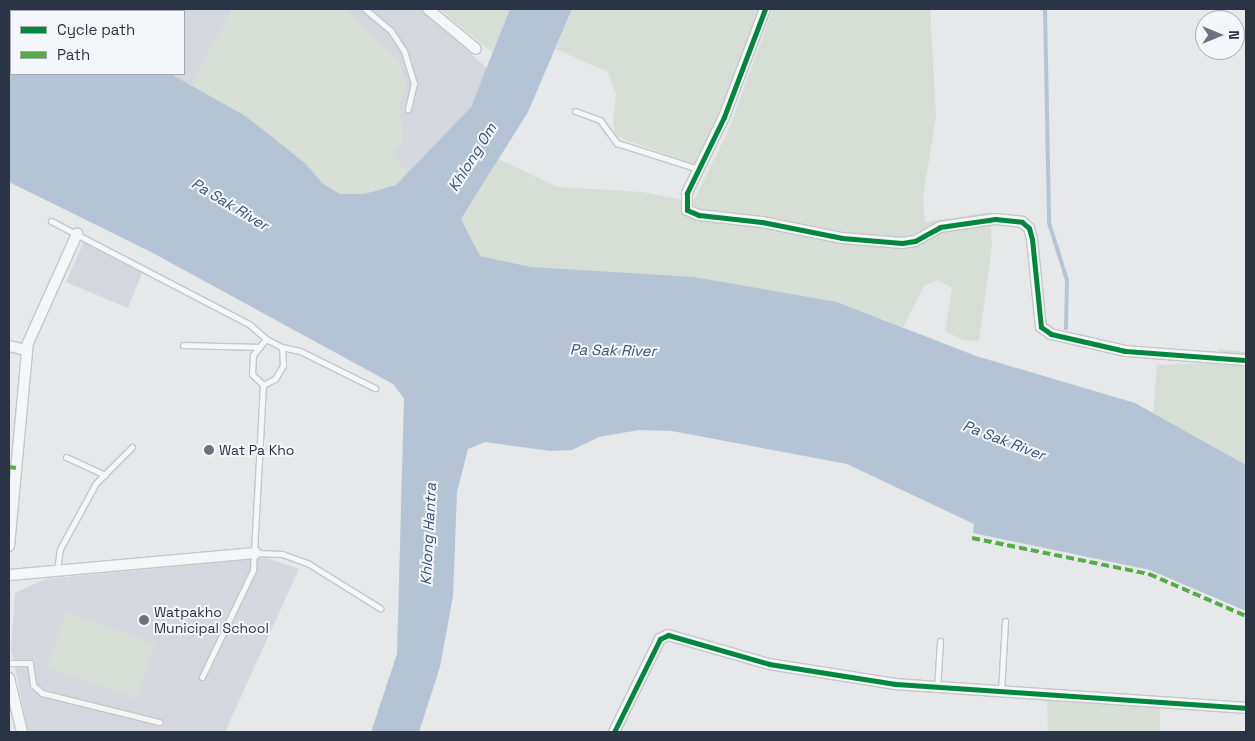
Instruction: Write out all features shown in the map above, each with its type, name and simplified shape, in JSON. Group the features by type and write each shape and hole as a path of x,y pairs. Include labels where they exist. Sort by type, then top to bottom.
{"street":[{"path":"428,9 476,49"},
{"path":"765,9 724,117 698,169 685,203 687,210 699,215 762,222 842,238 902,243 915,241 940,227 995,219 1022,222 1029,228 1032,240 1041,327 1051,334 1125,351 1246,360"},
{"path":"9,546 27,350 77,234"},
{"path":"9,346 27,350"},
{"path":"9,575 256,552"},
{"path":"614,732 660,639 668,635 769,664 937,689 1246,708"},
{"path":"9,678 22,732"}],"lane":[{"path":"365,9 391,31 404,52 414,83 408,110"},
{"path":"574,111 600,120 617,143 698,169"},
{"path":"51,221 249,324 266,339 282,347 300,351 375,388"},
{"path":"202,677 252,570 256,552 263,385 252,374 253,355 266,339"},
{"path":"183,345 260,347"},
{"path":"263,385 275,379 283,365 282,347"},
{"path":"56,571 60,549 96,483 132,447"},
{"path":"66,457 105,475"},
{"path":"256,552 282,554 310,564 380,608"},
{"path":"1000,694 1004,621"},
{"path":"937,689 940,641"},
{"path":"9,663 30,663 33,685 42,693 159,722"}],"shaded area":[{"path":"9,9 420,9 487,68 471,107 396,185 322,183 306,164 247,117 173,75 185,75 185,10 10,10 10,14"},
{"path":"232,9 349,9 351,15 399,61 406,84 399,107 404,138 392,154 408,172 396,185 364,194 340,194 322,183 306,164 247,117 191,85"},
{"path":"440,9 510,9 493,53"},
{"path":"572,9 760,9 718,122 695,165 615,136 613,123 616,94 608,72 556,49"},
{"path":"773,9 930,9 936,118 923,197 925,222 990,212 992,246 979,341 963,340 945,331 952,288 938,280 924,286 903,327 837,302 531,267 480,256 461,219 499,159 557,187 642,192 693,202 728,131"},
{"path":"84,242 142,273 128,308 66,282"},
{"path":"1219,349 1246,352 1246,465 1153,413 1157,365 1217,363"},
{"name":"Watpakho Municipal School","path":"267,558 299,569 225,732 28,732 11,648 15,593 45,579"},
{"path":"66,612 155,644 136,699 47,667"},
{"path":"1047,700 1160,708 1160,732 1048,732"}],"water":[{"path":"510,9 572,9 528,112 461,219 480,256 531,267 694,277 837,302 976,356 1135,403 1246,465 1246,611 1150,570 973,533 974,524 847,464 672,431 639,430 599,437 572,450 551,451 485,442 468,449 457,492 453,596 440,667 419,732 371,732 397,654 404,398 393,384 151,252 9,182 9,18 10,75 173,75 247,117 306,164 322,183 340,194 364,194 396,185 471,107"}],"waterway":[{"path":"1045,9 1049,223 1067,280 1066,328"}],"marked path":[{"path":"9,467 16,468"},
{"path":"972,538 1149,574 1246,616"}],"cycle path":[{"path":"765,9 724,117 687,193 687,210 699,215 762,222 842,238 902,243 915,241 940,227 995,219 1022,222 1029,228 1032,239 1041,327 1051,334 1125,351 1246,360"},
{"path":"614,732 660,639 668,635 769,664 895,684 1246,708"}],"place":[{"name":"Wat Pa Kho","path":"209,450"},
{"name":"Watpakho Municipal School","path":"144,620"}],"water label":[{"name":"Khlong Om","path":"472,157"},
{"name":"Pa Sak River","path":"230,204"},
{"name":"Pa Sak River","path":"613,350"},
{"name":"Pa Sak River","path":"1004,440"},
{"name":"Khlong Hantra","path":"428,534"}]}
